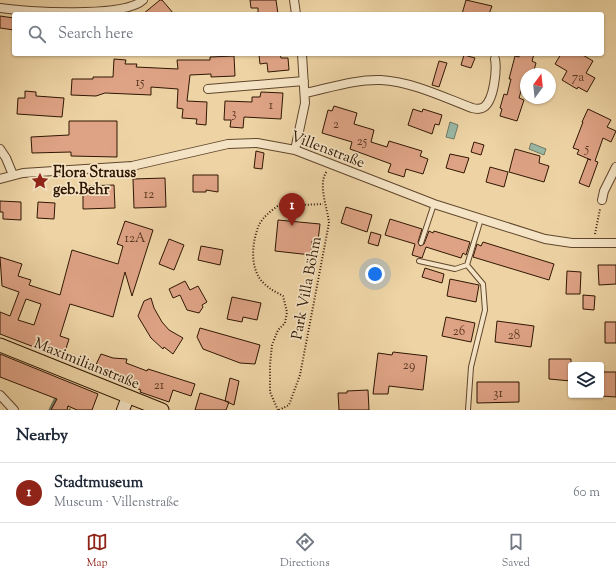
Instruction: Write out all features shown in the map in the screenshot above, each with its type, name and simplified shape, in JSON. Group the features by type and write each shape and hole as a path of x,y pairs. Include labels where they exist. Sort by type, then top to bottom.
{"main road":[{"name":"Maximilianstraße","path":"0,345 162,410"},
{"path":"123,410 128,397"}],"street":[{"path":"0,8 29,11 110,11 132,6 143,0"},
{"path":"294,0 296,12"},
{"path":"295,150 302,118 305,93 302,56"},
{"path":"305,93 353,83 381,80 410,85 472,108 480,109 485,107 488,102 493,87 496,68 494,59"},
{"path":"208,89 304,81"},
{"name":"Villenstraße","path":"0,179 13,175 132,166 242,142 278,145 295,150 332,166 434,204 546,238 572,243 616,243"},
{"path":"0,149 6,158 13,175"},
{"path":"602,200 606,186 616,167"},
{"path":"0,395 14,410"}],"lane":[{"path":"421,243 434,204"},
{"path":"467,265 481,219"},
{"path":"419,261 455,269 467,265"},
{"path":"467,265 483,284 485,310 471,367 468,410"}],"path":[{"name":"Park Villa Böhm","path":"278,410 289,405 300,375 329,223 328,211 323,204 324,175 332,166"},
{"path":"593,244 602,200"},
{"path":"278,410 270,392 272,345 278,330 285,322 287,312 283,296 266,286 258,274 252,260 259,224 269,213 283,202 302,205 323,204"},
{"path":"68,406 70,410"}],"shaded area":[{"path":"450,122 458,125 454,139 446,137"},
{"path":"531,143 546,149 544,155 529,149"}],"building":[{"path":"162,0 172,12 145,12"},
{"path":"250,0 276,0 278,12 258,12 258,8 251,8"},
{"path":"466,0 492,6 490,12 463,12"},
{"path":"0,16 12,18 12,30 0,28"},
{"path":"234,56 235,76 211,77 211,74 190,75 187,101 207,102 206,125 196,124 197,119 182,118 183,109 177,108 178,89 151,87 151,95 105,93 96,96 71,95 72,79 113,77 114,59 126,60 125,64 137,64 136,67 178,69 177,60 210,60 210,57"},
{"path":"259,56 280,56 281,58 288,58 289,70 268,72 267,63 260,64"},
{"path":"464,56 475,58 471,68 461,65"},
{"path":"515,56 533,56 532,61 536,63 535,68 520,68 519,98 520,104 523,104 517,121 500,116 502,109 500,108 504,94 507,95 511,79 509,79"},
{"path":"560,56 584,56 593,61 586,73 595,78 587,92 578,87 577,89 562,80 567,71 555,64"},
{"path":"439,61 447,63 439,87 432,85"},
{"path":"25,91 36,92 36,96 64,98 62,117 17,114 18,98 25,98"},
{"path":"261,92 283,93 281,119 244,117 243,128 230,127 231,120 224,120 225,101 252,102 252,97 260,97"},
{"path":"334,106 357,113 354,124 374,130 371,142 387,147 389,141 422,151 420,156 428,159 423,174 406,169 404,177 388,172 391,164 350,149 352,142 322,133 328,110 332,111"},
{"path":"413,109 422,112 423,109 442,115 439,125 435,124 432,134 408,125"},
{"path":"588,109 611,120 607,127 616,131 611,142 603,138 595,161 598,162 589,187 579,183 588,159 591,160 577,154 579,150 573,148"},
{"path":"69,121 117,121 117,157 71,156 71,152 32,153 31,137 69,135"},
{"path":"474,142 484,145 481,155 471,152"},
{"path":"515,149 540,156 539,163 549,166 544,182 509,172"},
{"path":"256,151 264,153 262,169 254,168"},
{"path":"450,154 469,158 464,173 446,168"},
{"path":"490,167 508,172 504,187 486,182"},
{"path":"193,175 218,175 218,192 206,190 206,192 193,192"},
{"path":"165,178 166,207 134,208 133,179"},
{"path":"114,185 115,208 83,209 83,186"},
{"path":"0,201 21,202 21,220 3,219 3,212 0,212"},
{"path":"38,202 55,203 54,219 37,218"},
{"path":"346,207 372,215 367,232 341,223"},
{"path":"390,219 422,229 418,242 420,246 424,244 429,231 433,233 434,231 470,242 466,255 463,253 461,258 426,247 422,258 412,255 415,244 385,235"},
{"path":"278,220 320,224 318,241 312,241 311,255 275,251"},
{"path":"125,221 153,230 132,296 125,272 113,317 70,304 60,336 69,339 63,358 0,334 0,312 10,316 19,292 2,286 0,257 22,264 18,276 31,280 29,285 60,295 72,250 118,264 123,246 117,244","holes":["26,299 41,304 34,325 18,320"]},
{"path":"371,232 381,235 378,246 368,243"},
{"path":"169,239 184,245 174,270 159,264"},
{"path":"483,242 554,264 549,280 473,257 477,244 481,246"},
{"path":"201,246 223,250 220,265 198,260"},
{"path":"598,265 616,265 616,284 599,285"},
{"path":"425,268 444,274 442,283 422,277"},
{"path":"567,271 581,272 580,294 566,294"},
{"path":"450,279 479,285 476,302 447,296"},
{"path":"185,281 190,290 198,286 207,302 202,305 203,307 199,313 187,310 180,295 173,298 169,289"},
{"path":"583,295 595,296 594,310 583,309"},
{"path":"232,297 261,303 257,320 243,317 242,322 227,319"},
{"path":"151,298 154,308 162,322 169,330 183,338 173,354 164,347 163,349 151,338 138,316 144,301"},
{"path":"446,317 475,323 471,342 442,336"},
{"path":"497,321 534,326 531,347 495,342"},
{"path":"605,322 616,322 616,343 605,343"},
{"path":"200,328 260,345 255,364 240,363 203,349 197,337"},
{"path":"393,352 427,356 423,390 389,386 388,394 373,394 378,353 392,355"},
{"path":"0,354 98,394 92,410 77,410 68,406 67,410 51,410 57,399 0,377"},
{"path":"101,354 113,358 127,359 126,363 147,371 148,369 195,384 191,396 173,390 169,402 140,392 141,390 93,371"},
{"path":"549,359 571,359 571,362 568,362 568,381 549,379"},
{"path":"604,372 616,372 616,397 604,396"},
{"path":"230,378 239,381 234,405 225,401"},
{"path":"477,382 519,382 519,402 477,403"},
{"path":"368,390 369,410 339,410 338,393"},
{"path":"200,393 229,402 226,410 195,410"}],"waterway":[{"path":"50,410 57,396"}],"place":[{"name":"Flora Strauss geb.Behr","path":"40,181"},
{"name":"Stadtmuseum","path":"292,226"}]}
